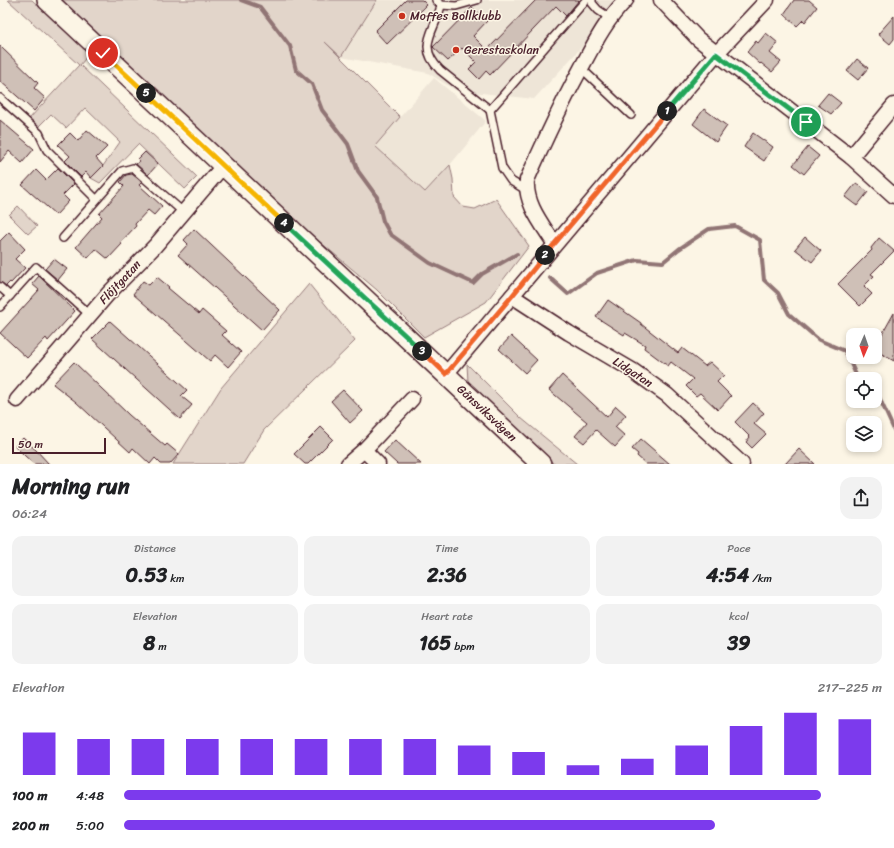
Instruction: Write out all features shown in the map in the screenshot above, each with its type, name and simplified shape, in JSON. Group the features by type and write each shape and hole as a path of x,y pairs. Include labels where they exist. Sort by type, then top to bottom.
{"main road":[{"name":"Gånsviksvägen","path":"47,0 541,464"}],"street":[{"path":"554,243 530,205 526,190 527,180 597,37 610,18 626,0"},
{"path":"661,0 698,39 851,157 894,196"},
{"path":"446,374 512,296 554,243 716,54 767,0"},
{"path":"851,157 894,105"},
{"name":"Flöjtgatan","path":"18,400 90,314 154,246 223,166"},
{"name":"Lidgatan","path":"512,296 569,333 632,370 667,395 742,464"},
{"path":"348,464 364,450 412,399"},
{"path":"364,450 378,464"}],"lane":[{"path":"477,0 456,6 439,2 438,19 429,34 428,52 440,70 490,110 502,168 511,180 526,190"},
{"path":"490,110 586,0"},
{"path":"592,0 592,3 598,10 610,18"},
{"path":"581,68 631,114"},
{"path":"0,98 39,133 47,150 96,199"},
{"path":"63,238 84,216 96,199 122,170 133,168 183,212"},
{"path":"0,307 36,267 90,314"},
{"path":"0,287 10,296"}],"shaded area":[{"path":"8,0 32,0 90,53 80,65 197,177 185,189 138,144 100,183 91,178 103,166 120,142 85,108 66,128 51,114 38,127 29,119 79,65"},
{"path":"59,0 377,0 341,57 325,42 400,117 375,146 425,192 450,165 453,179 454,197 463,207 475,209 496,199 529,246 486,302 424,337 377,290 288,215"},
{"name":"Gerestaskolan","path":"281,0 406,0 375,31 387,44 426,5 422,0 621,0 589,39 534,99 455,90 428,73 341,57"},
{"path":"434,78 486,121 450,165 425,192 375,146"},
{"path":"18,206 37,226 28,234 9,215"},
{"path":"309,284 355,341 264,430 243,464 173,464 221,388"},
{"path":"467,364 521,418 577,464 554,464 468,382"}],"building":[{"name":"Moffes Bollklubb","path":"406,0 422,0 427,5 387,44 375,31"},
{"path":"536,0 579,0 566,16 556,6 490,75 486,71 479,79 469,69 476,62 462,48 448,61 433,47 472,7 487,21 473,36 487,50"},
{"path":"794,0 809,0 817,7 805,22 803,20 797,26 784,14"},
{"path":"894,16 894,39 890,44 878,34"},
{"path":"766,33 778,43 770,53 781,62 772,72 761,63 760,64 747,52 756,41 758,43"},
{"path":"0,46 38,83 34,88 45,98 34,111 0,81"},
{"path":"857,59 868,68 858,80 847,71"},
{"path":"828,93 841,103 831,114 818,105"},
{"path":"704,109 727,126 716,142 693,124"},
{"path":"0,120 34,149 22,163 9,151 0,162"},
{"path":"87,130 107,147 96,158 103,166 91,178 86,172 81,177 65,161 70,156 58,145 70,133 78,141"},
{"path":"753,133 773,147 764,161 744,147"},
{"path":"808,147 819,156 804,174 793,165"},
{"path":"145,152 158,164 148,175 136,164 140,161 138,159"},
{"path":"58,168 74,184 63,195 69,201 56,215 22,185 36,170 46,180"},
{"path":"132,174 142,182 139,185 162,206 154,215 148,210 135,224 136,226 120,243 122,244 108,259 96,249 88,258 76,247 102,217 99,214 124,186 120,182 126,175"},
{"path":"856,183 868,192 857,206 845,197"},
{"path":"194,229 280,310 262,330 178,255 188,244 184,240"},
{"path":"9,232 25,249 15,259 25,268 11,283 10,282 6,286 0,282 0,241"},
{"path":"805,237 821,251 812,262 795,249"},
{"path":"879,238 894,251 871,274 874,276 864,286 872,294 860,306 838,284 872,250 871,248"},
{"path":"54,259 67,269 58,280 45,269"},
{"path":"39,276 75,311 48,341 46,338 27,358 0,333 39,290 32,284"},
{"path":"157,277 199,314 202,310 226,331 222,335 241,352 228,367 215,355 210,361 133,294 143,281 149,285"},
{"path":"608,300 641,323 678,353 682,348 705,366 710,362 724,375 717,382 731,396 718,410 700,393 696,396 686,386 693,379 671,362 668,366 644,348 645,345 625,333 624,335 596,317"},
{"path":"894,313 894,361 882,354 882,334"},
{"path":"110,321 187,390 181,396 192,405 180,419 92,339"},
{"path":"511,336 537,360 525,373 499,349"},
{"path":"74,362 129,415 165,446 167,444 179,454 170,464 161,464 155,458 150,464 133,448 130,452 76,402 53,384"},
{"path":"562,375 607,417 616,406 626,415 615,427 625,436 615,447 596,430 584,443 575,436 587,422 549,390"},
{"path":"343,390 363,411 350,423 331,401"},
{"path":"753,403 764,413 754,424 766,434 752,448 746,442 750,437 735,422"},
{"path":"321,427 333,439 308,464 305,464 294,454"},
{"path":"23,438 49,464 34,464 15,446"},
{"path":"641,439 670,464 646,464 632,449"},
{"path":"395,440 421,464 397,464 384,452"},
{"path":"799,449 815,464 785,464"}],"waterway":[{"path":"241,0 260,7 290,46 296,70 312,84 322,110 348,144 358,171 377,197 383,221 390,234 430,263 473,283 482,274 517,254"},
{"path":"550,278 568,294 597,273 637,260 663,262 679,249 709,229 735,226 760,240 764,280 778,293 789,314 819,340 845,351 855,372"},
{"path":"882,404 894,430"}],"place":[{"name":"Moffes Bollklubb","path":"402,16"},
{"name":"Gerestaskolan","path":"456,50"}],"route":[{"path":"103,53 446,374 512,296 554,243 716,54 806,122"}]}
